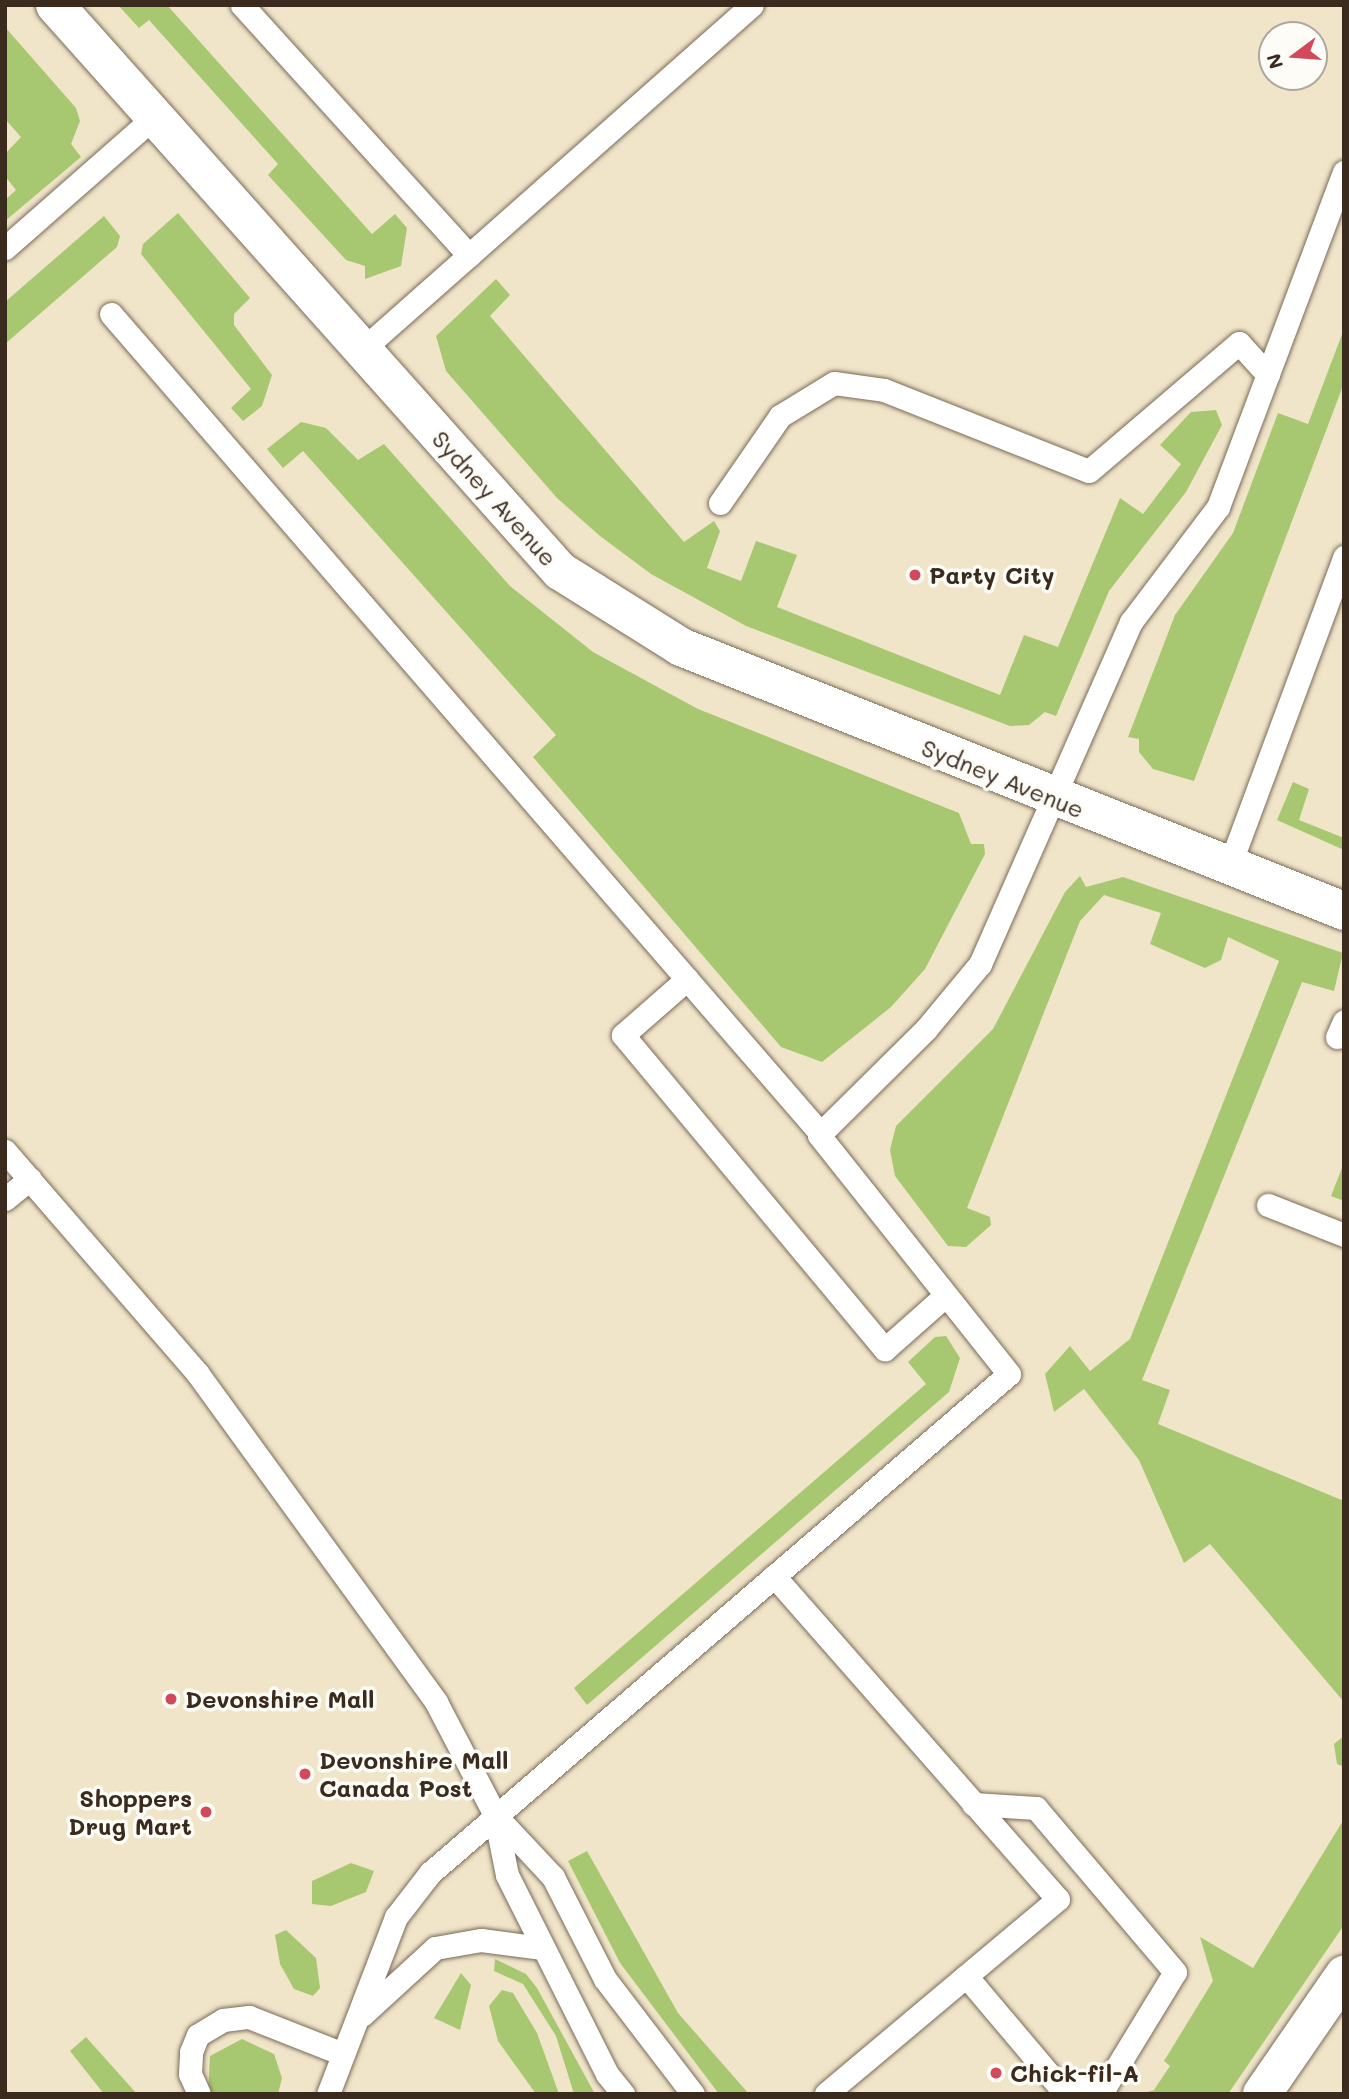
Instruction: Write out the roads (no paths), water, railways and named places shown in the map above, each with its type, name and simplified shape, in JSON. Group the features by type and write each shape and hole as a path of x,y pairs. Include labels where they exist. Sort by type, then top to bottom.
{"street":[{"name":"Sydney Avenue","path":"55,5 560,571 681,647 1053,799 1344,911"},
{"path":"1262,2094 1344,1975"}],"lane":[{"path":"242,5 469,255"},
{"path":"363,349 752,5"},
{"path":"5,248 155,116"},
{"path":"821,1134 926,1029 980,964 1131,622 1218,507 1344,172"},
{"path":"111,314 821,1134 1009,1374 430,1873 396,1917 328,2094"},
{"path":"720,503 780,416 834,383 884,390 1089,471 1239,343 1268,375"},
{"path":"1230,867 1344,556"},
{"path":"687,979 623,1035 649,1067 884,1349 946,1294"},
{"path":"5,1151 198,1374 436,1702 495,1815 552,1877 605,1979 693,2094"},
{"path":"5,1199 30,1179"},
{"path":"1268,1205 1344,1235"},
{"path":"774,1576 1058,1899 826,2094"},
{"path":"966,1976 1059,2086 1106,2085 1175,1972 1036,1808 973,1804"},
{"path":"495,1815 507,1875 542,1948 623,2094"},
{"path":"357,2020 435,1948 481,1940 542,1948"},
{"path":"199,2094 190,2074 191,2052 198,2035 223,2020 248,2017 343,2054"}],"place":[{"name":"Party City","path":"915,575"},
{"name":"Devonshire Mall","path":"171,1699"},
{"name":"Devonshire Mall Canada Post","path":"305,1774"},
{"name":"Shoppers Drug Mart","path":"206,1812"},
{"name":"Chick-fil-A","path":"996,2073"}]}
